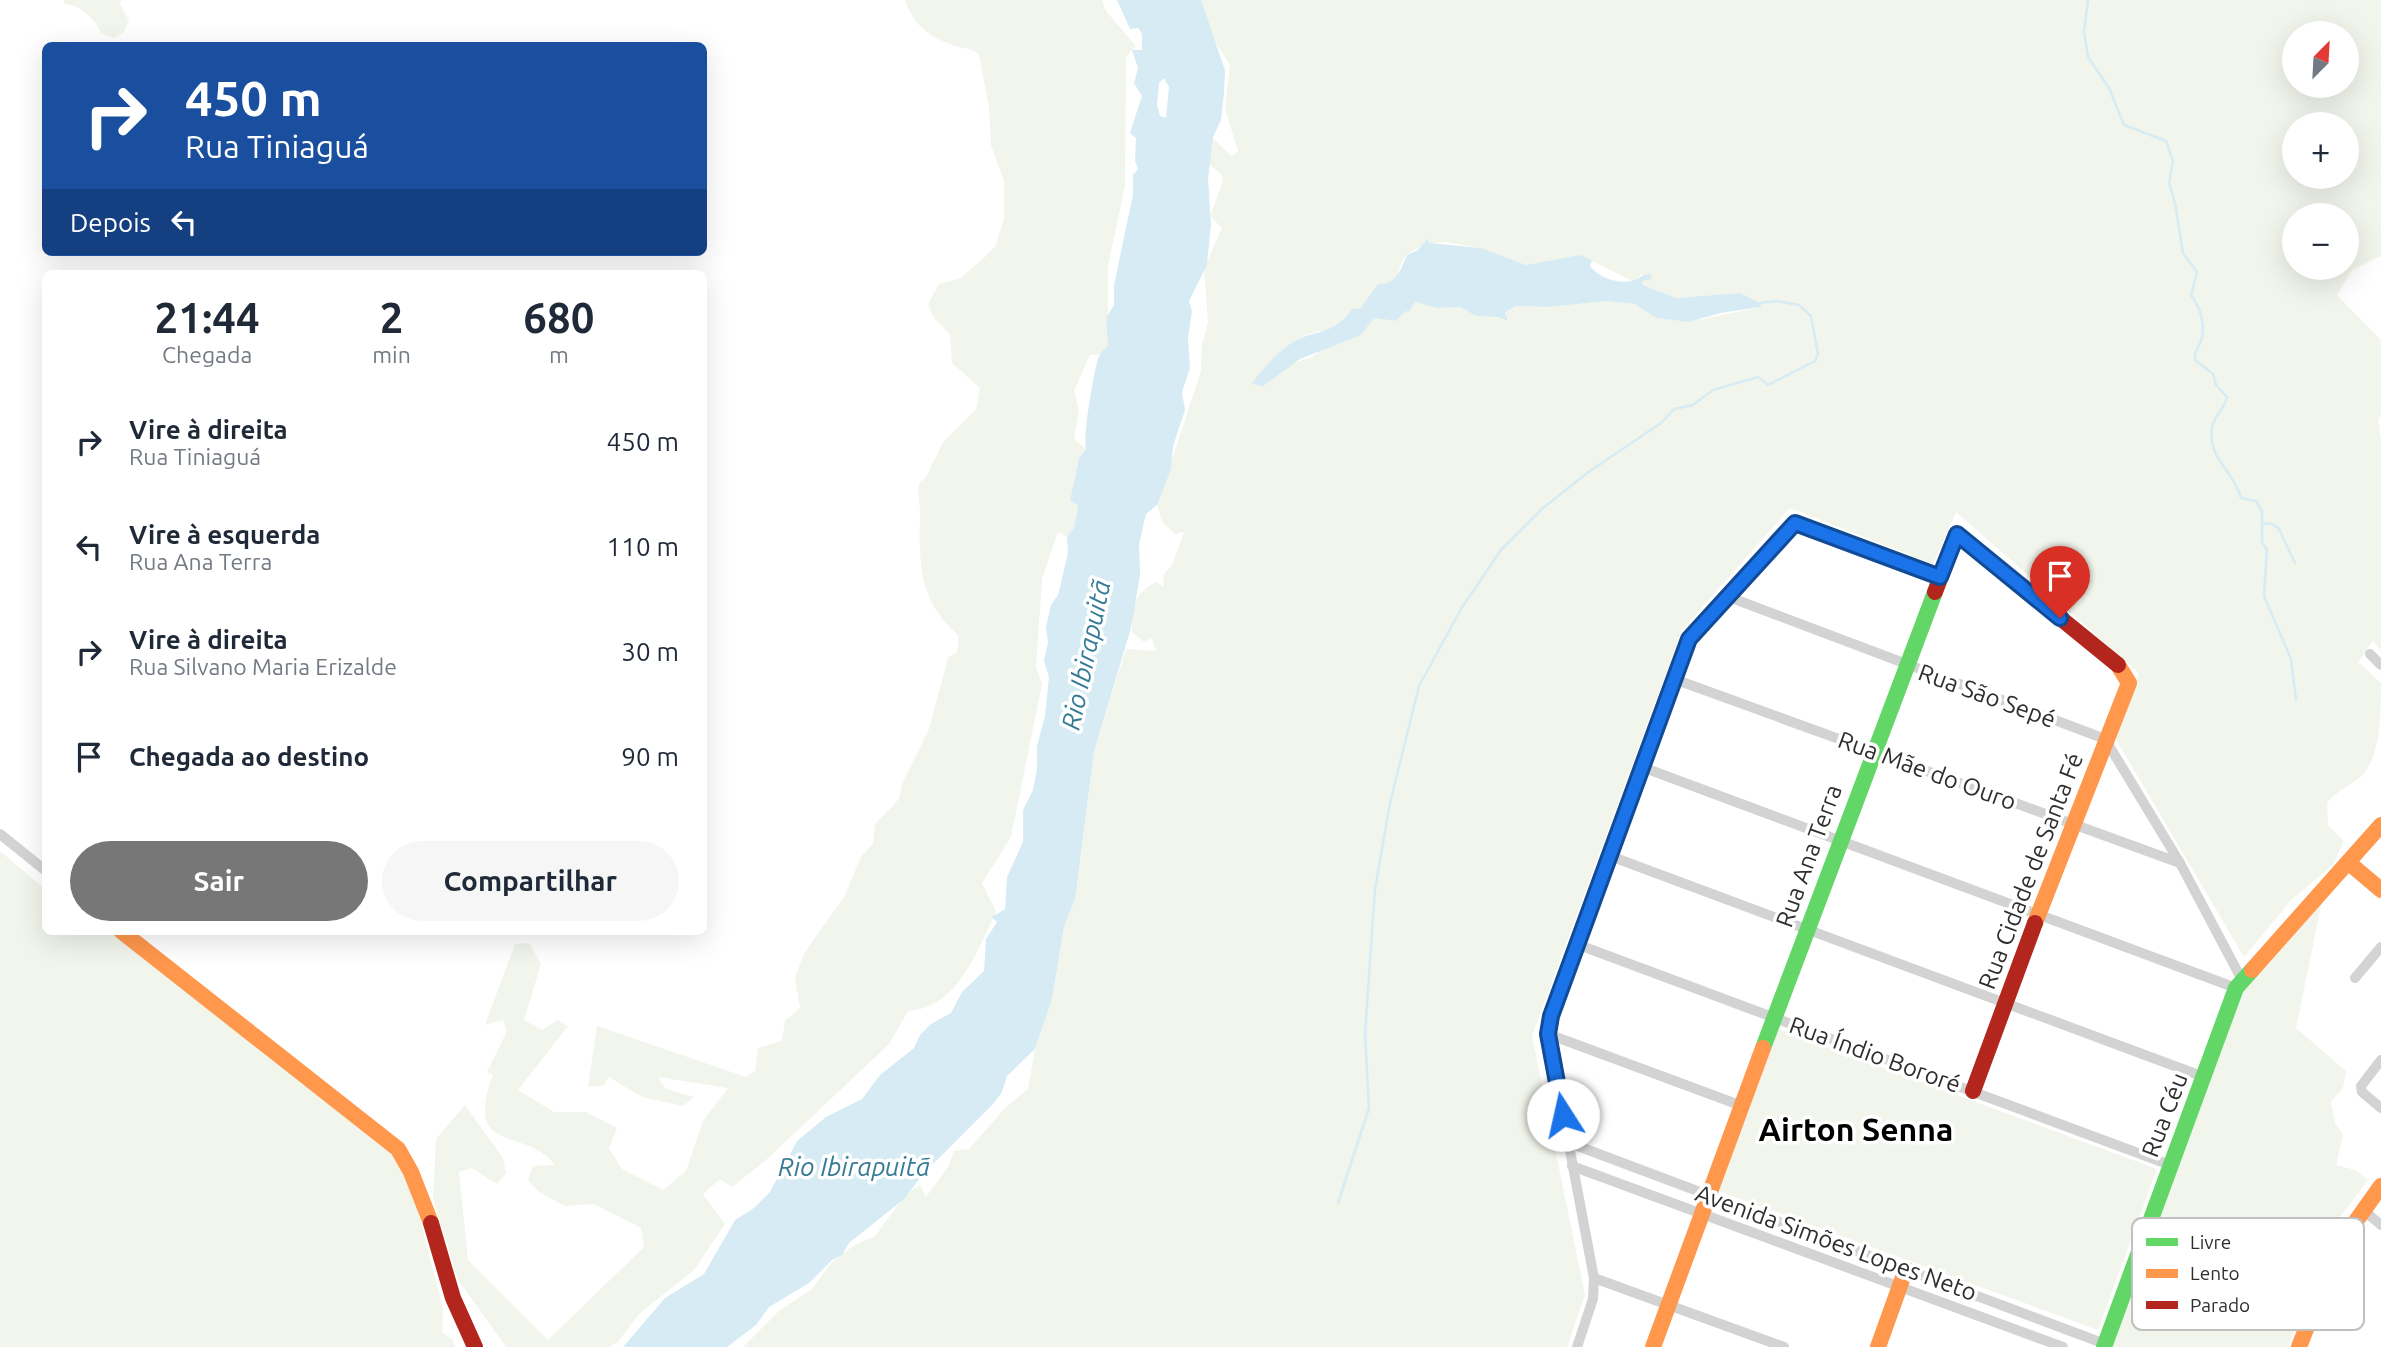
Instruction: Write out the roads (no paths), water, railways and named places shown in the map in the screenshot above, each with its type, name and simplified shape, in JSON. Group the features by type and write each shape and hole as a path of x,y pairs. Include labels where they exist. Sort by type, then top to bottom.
{"street":[{"path":"1577,1347 1593,1299 1594,1278 1548,1034 1551,1016 1689,639 1795,523 1940,577"},
{"name":"Rua Ana Terra","path":"1653,1347 1839,840 1957,534 2122,669"},
{"name":"Rua São Sepé","path":"1729,597 2105,739"},
{"path":"2370,654 2381,665"},
{"name":"Rua Cidade de Santa Fé","path":"1973,1091 2072,824 2129,683 2122,669"},
{"name":"Rua Mãe do Ouro","path":"1674,680 2180,863"},
{"path":"2105,739 2180,863 2239,984"},
{"path":"1642,767 2038,914 2239,984"},
{"name":"Rua Céu","path":"2151,1218 2239,984 2381,825"},
{"path":"0,834 42,868"},
{"path":"1610,856 2204,1077"},
{"path":"2349,863 2381,890"},
{"path":"126,935 398,1149 415,1174 453,1298 475,1347"},
{"name":"Rua Índio Bororé","path":"1578,945 2170,1165"},
{"path":"2355,978 2381,947"},
{"path":"1548,1034 1742,1106"},
{"path":"2381,1060 2362,1081 2362,1092 2381,1108"},
{"name":"Avenida Simões Lopes Neto","path":"1567,1142 2105,1345"},
{"name":"Avenida Simões Lopes Neto","path":"1572,1166 2063,1347"},
{"path":"2356,1218 2381,1186"},
{"path":"2362,1209 2381,1225"},
{"path":"1878,1347 1906,1269"},
{"name":"Rua Céu","path":"2105,1345 2132,1270"},
{"path":"1594,1278 1784,1347"},
{"path":"2299,1347 2306,1330"}],"water":[{"name":"Rio Ibirapuitã","path":"1117,0 1201,0 1225,70 1224,93 1221,120 1213,137 1208,179 1211,224 1207,265 1189,301 1192,311 1188,338 1190,368 1182,392 1185,410 1173,446 1171,469 1157,505 1146,514 1139,544 1140,575 1131,628 1094,752 1075,899 1064,927 1052,999 1035,1049 1007,1076 1002,1092 993,1104 923,1174 904,1199 849,1243 842,1255 832,1260 809,1283 769,1307 756,1325 727,1347 623,1347 665,1298 704,1274 735,1220 754,1208 770,1192 797,1141 826,1117 862,1099 880,1075 914,1048 920,1035 931,1024 951,1013 962,992 984,971 986,939 997,922 992,917 1005,909 1007,877 1023,842 1023,810 1033,790 1037,746 1045,716 1049,677 1044,661 1048,643 1046,627 1051,605 1058,595 1068,553 1067,537 1074,528 1078,505 1070,500 1079,458 1086,449 1087,419 1096,367 1100,355 1108,345 1106,318 1114,305 1114,285 1133,195 1133,175 1138,169 1135,161 1136,138 1130,133 1142,96 1134,83 1138,68 1132,50 1142,50 1142,34 1138,28 1130,29","holes":["1164,78 1169,87 1166,118 1160,116 1157,105 1159,83"]},
{"path":"1427,239 1429,243 1481,248 1526,265 1580,255 1592,260 1590,266 1608,279 1625,282 1651,274 1651,279 1642,281 1643,285 1676,298 1740,293 1760,303 1761,307 1720,313 1689,322 1656,318 1635,304 1605,301 1549,307 1515,306 1505,313 1508,321 1498,317 1476,316 1460,307 1437,308 1415,302 1409,312 1406,311 1396,321 1374,318 1361,335 1300,359 1263,386 1252,384 1287,346 1336,325 1352,308 1360,309 1378,284 1394,279 1407,255 1418,250"}],"waterway":[{"path":"2088,0 2084,32 2088,57 2109,88 2124,125 2166,141 2173,161 2169,183 2183,253 2197,272 2191,295 2201,315 2203,332 2195,360 2213,374 2216,385 2227,397 2212,427 2213,448 2241,498 2256,501 2262,511 2262,542 2267,550 2264,596 2291,659 2296,700"},
{"path":"1338,1203 1369,1108 1365,1033 1375,889 1390,803 1419,686 1461,609 1501,550 1543,508 1587,473 1661,423 1674,409 1693,405 1713,390 1758,377 1768,385 1815,361 1818,354 1811,316 1799,305 1776,301 1760,303"},
{"path":"2263,523 2273,524 2279,529 2295,563"}],"district":[{"name":"Airton Senna","path":"1856,1130"}]}
